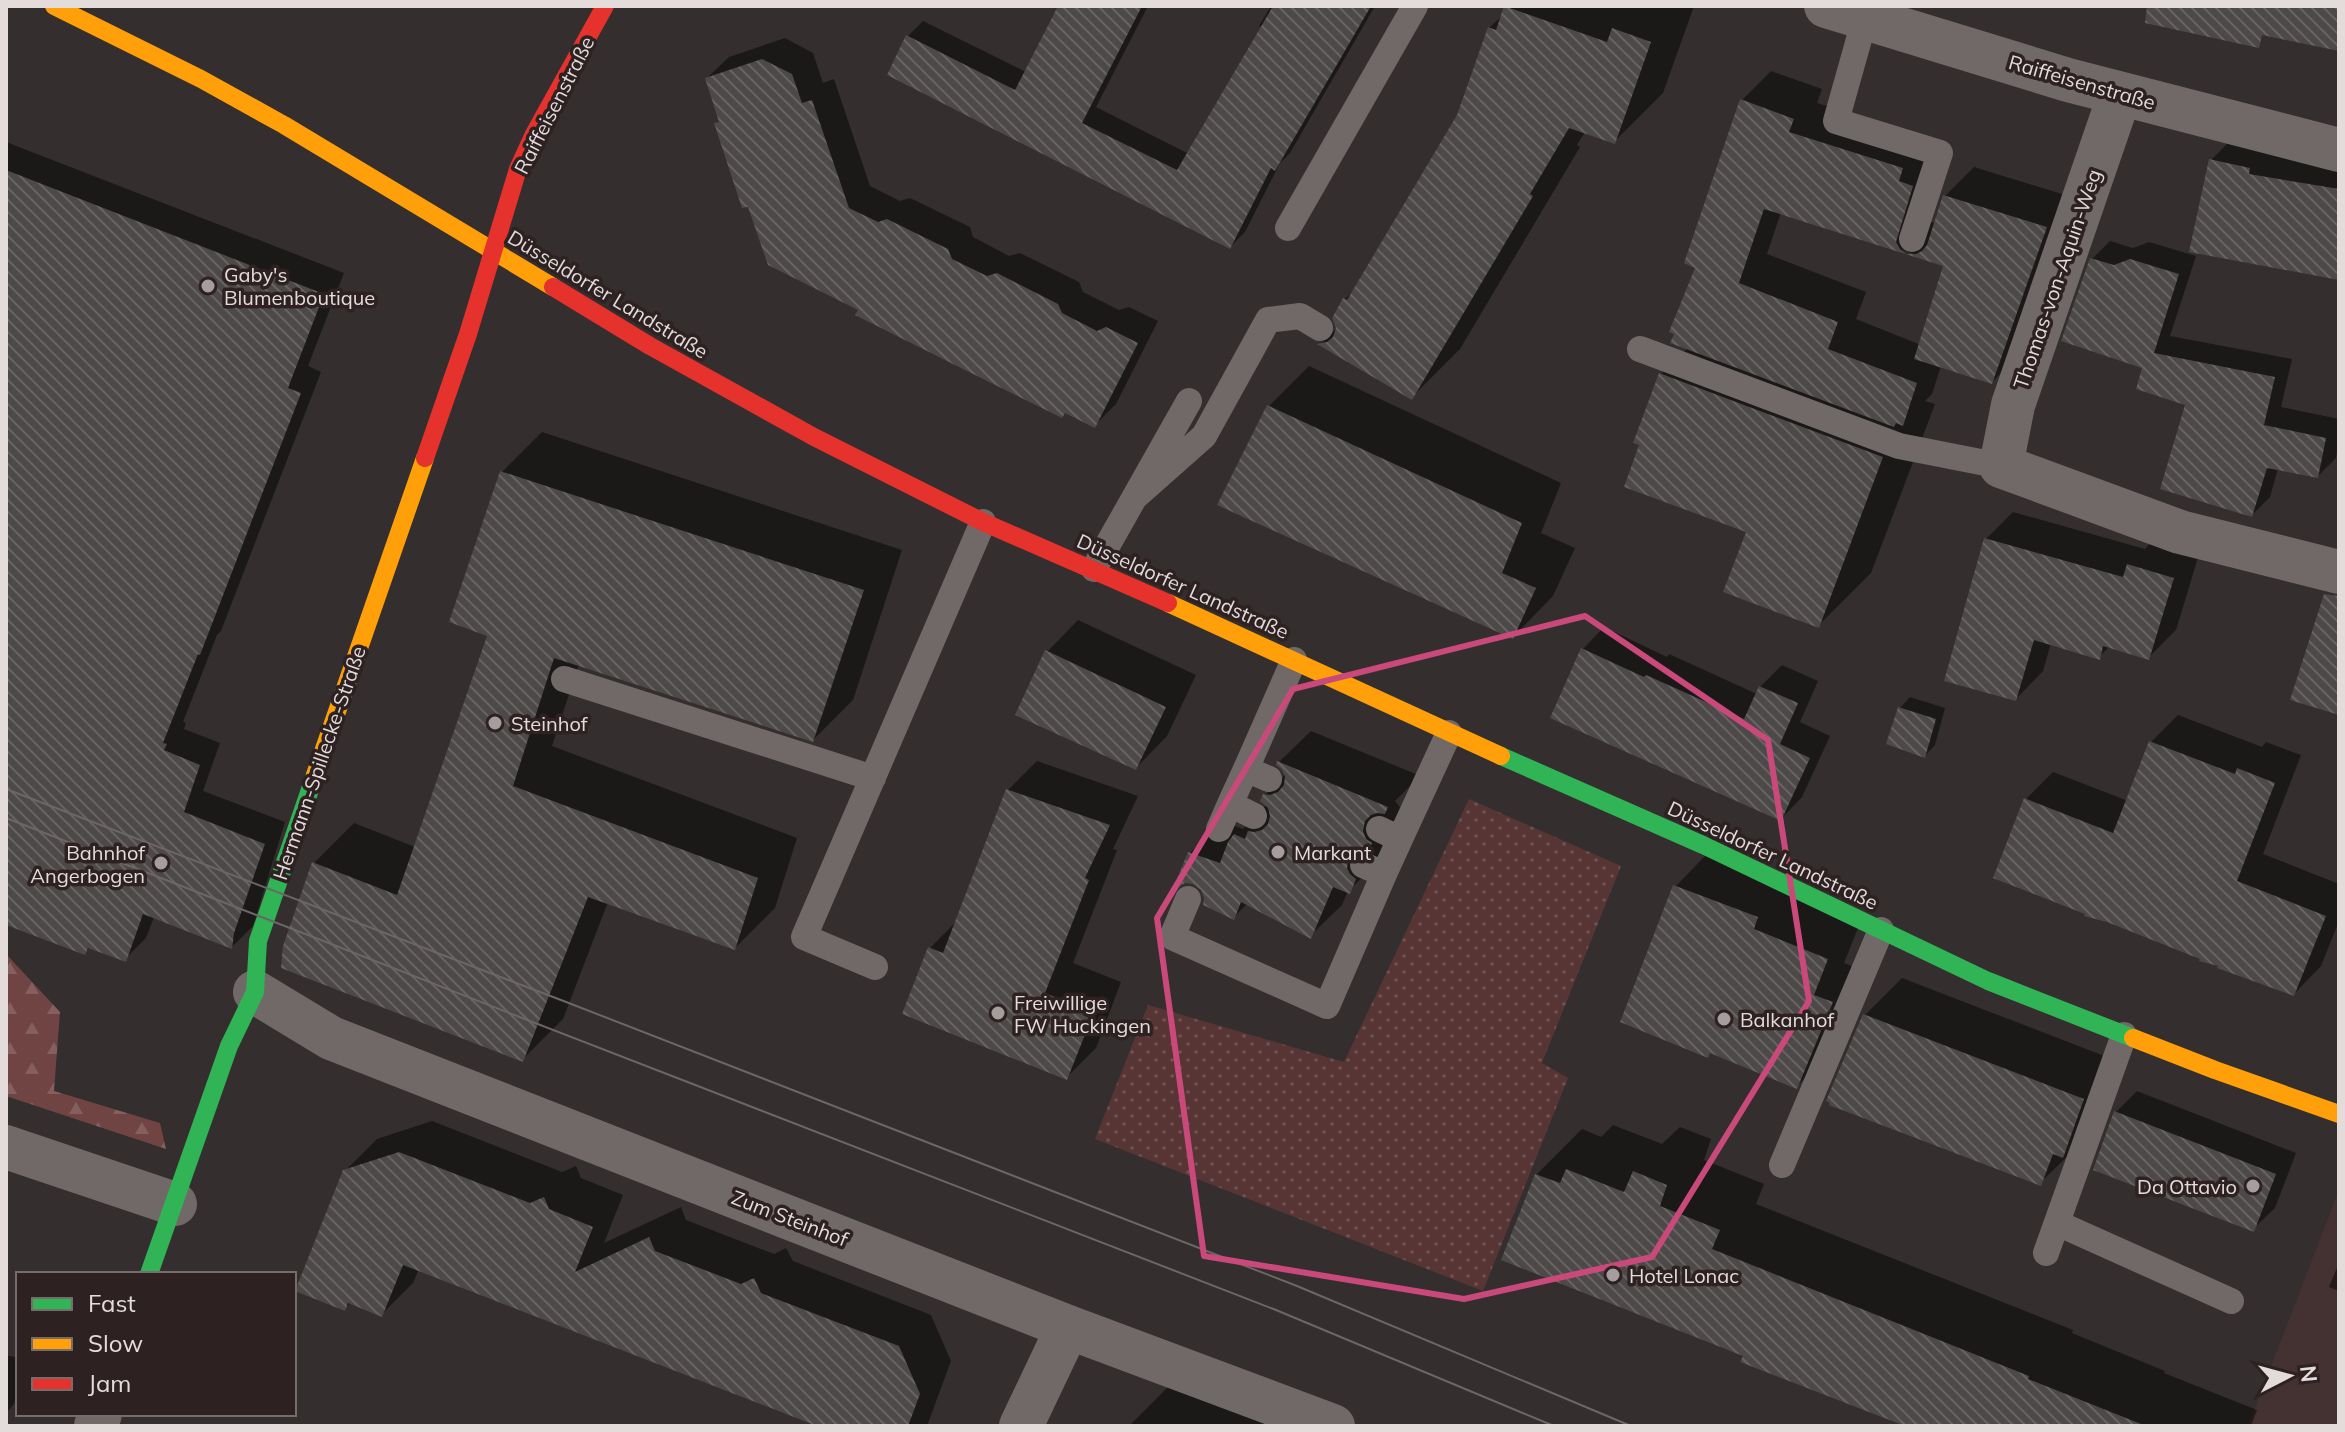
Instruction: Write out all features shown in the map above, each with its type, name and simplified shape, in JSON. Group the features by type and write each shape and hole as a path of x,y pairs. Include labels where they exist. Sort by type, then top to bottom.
{"main road":[{"name":"Düsseldorfer Landstraße","path":"54,6 201,79 284,125 663,354 814,437 983,522 1094,569 1259,647 1703,845 1988,981 2215,1070 2339,1114"},
{"name":"Raiffeisenstraße","path":"493,252 518,169 605,6"},
{"name":"Hermann-Spillecke-Straße","path":"150,1272 229,1046 255,992 258,941 468,334 493,252"}],"street":[{"name":"Raiffeisenstraße","path":"1846,12 2120,94 2339,150"},
{"name":"Thomas-von-Aquin-Weg","path":"2001,466 2013,405 2120,94"},
{"path":"2001,466 2180,532 2339,572"},
{"name":"Zum Steinhof","path":"255,992 331,1038 1068,1327 1333,1426"},
{"path":"6,1147 175,1204"},
{"path":"1021,1426 1068,1327"}],"lane":[{"path":"1288,228 1415,6"},
{"path":"1846,12 1836,121 1940,153 1912,239"},
{"path":"1134,498 1204,436 1268,320 1300,316 1320,328"},
{"path":"1640,349 1899,446 2001,466"},
{"path":"1094,569 1189,401"},
{"path":"875,967 804,937 983,522"},
{"path":"1219,829 1230,804 1258,774 1294,660"},
{"path":"564,679 873,778"},
{"path":"1188,899 1172,937 1327,1006 1373,870 1390,834 1449,733"},
{"path":"1230,804 1254,816"},
{"path":"1782,1165 1881,930"},
{"path":"2046,1253 2124,1035"},
{"path":"2057,1223 2231,1301"}],"highlighted area":[{"path":"1585,616 1768,740 1809,1001 1652,1257 1464,1299 1204,1256 1157,918 1293,689"}],"shaded area":[{"path":"1469,799 1621,866 1542,1063 1568,1078 1483,1291 1095,1139 1148,1005 1344,1062"},
{"path":"2339,1190 2339,1426 2248,1426"}],"green space":[{"path":"6,954 60,1012 54,1091 160,1123 166,1149 6,1096"}],"building":[{"path":"1058,6 1142,6 1082,123 1177,170 1273,6 1371,6 1275,171 1271,168 1230,249 887,75 906,35 1015,90"},
{"path":"1504,6 1607,42 1612,28 1651,42 1615,144 1569,128 1530,194 1533,196 1412,400 1317,344 1333,337 1336,328 1332,318 1343,298 1347,300 1457,115 1488,27 1496,30"},
{"path":"2147,6 2339,6 2339,51 2262,35 2259,48 2145,23"},
{"path":"762,59 792,74 802,103 812,100 849,208 878,222 887,219 948,249 952,259 987,276 997,273 1058,304 1062,313 1097,331 1106,327 1138,343 1095,428 1065,413 1062,418 969,372 855,315 858,310 768,265 748,207 742,208 714,123 719,122 705,78"},
{"path":"1740,99 1794,119 1789,132 1903,168 1899,181 1913,186 1896,242 1906,254 1916,254 1927,245 1943,195 2047,227 1992,384 1914,359 1943,266 1764,209 1739,283 1838,322 1828,349 1917,383 1903,426 1896,423 1894,427 1670,343 1674,334 1669,332 1695,268 1684,263"},
{"path":"2209,159 2250,168 2249,174 2339,189 2339,280 2189,252"},
{"path":"6,170 324,294 288,388 301,393 163,743 167,744 164,750 200,765 184,812 265,844 234,933 232,949 143,914 126,962 88,948 85,955 6,925"},
{"path":"2090,258 2114,265 2130,259 2179,274 2154,353 2275,377 2264,425 2326,438 2318,478 2267,468 2252,517 2160,489 2185,405 2136,389 2142,368 2061,341"},
{"path":"1659,373 1883,457 1819,628 1723,592 1746,532 1624,487 1639,445 1633,443"},
{"path":"1267,405 1522,523 1502,573 1536,588 1513,639 1217,505"},
{"name":"Steinhof","path":"500,471 864,590 813,742 554,658 513,786 758,878 735,950 588,897 523,1062 281,968 283,946 312,862 397,895 487,636 449,622"},
{"path":"1984,538 2123,577 2127,564 2174,578 2149,660 2103,646 2100,660 2034,640 2016,701 1944,681"},
{"path":"2324,594 2339,596 2339,715 2290,700"},
{"path":"1581,648 1744,719 1759,686 1798,703 1780,744 1810,758 1781,821 1550,718"},
{"path":"1045,650 1166,707 1136,770 1015,715"},
{"path":"1898,707 1936,719 1925,758 1886,744"},
{"path":"2149,741 2235,774 2237,768 2275,783 2237,881 2326,916 2294,996 1993,878 2024,798 2113,833"},
{"name":"Markant","path":"1277,761 1388,807 1385,814 1371,815 1365,821 1363,831 1372,843 1369,850 1360,849 1349,858 1347,868 1356,879 1350,894 1333,887 1311,939 1241,902 1234,920 1203,905 1201,890 1193,884 1185,883 1172,891 1188,852 1220,863 1234,834 1245,839 1248,831 1262,830 1268,824 1268,808 1260,801 1263,794 1278,792 1284,785 1285,776 1276,765"},
{"path":"1006,789 1110,825 1085,878 1089,880 1045,993 1094,1012 1067,1080 902,1014 928,947 943,953"},
{"path":"1673,885 1758,917 1754,929 1828,959 1814,995 1833,1002 1797,1089 1710,1053 1708,1058 1620,1022"},
{"path":"1863,1014 2084,1099 2063,1158 2053,1154 2041,1186 1829,1105 1826,1101"},
{"path":"2114,1111 2276,1174 2254,1232 2093,1170"},
{"path":"399,1152 530,1203 544,1197 549,1209 593,1227 575,1272 649,1237 655,1251 741,1284 754,1278 761,1293 899,1346 920,1394 908,1426 817,1426 403,1265 382,1317 348,1303 345,1311 296,1291 343,1170"},
{"path":"1566,1169 1624,1192 1633,1171 1667,1185 1660,1206 1720,1230 1712,1249 2141,1424 1905,1426 1740,1362 1743,1356 1501,1260 1535,1174 1560,1183"}],"tram line":[{"path":"6,789 561,1000 1297,1286 1631,1426"},
{"path":"6,818 1276,1310 1554,1426"}],"traffic: fast":[{"path":"1501,756 1703,845 1988,981 2133,1038"},
{"path":"150,1272 229,1046 255,992 258,941 315,775"}],"traffic: slow":[{"path":"54,6 201,79 284,125 553,287"},
{"path":"315,775 425,458"},
{"path":"1168,603 1501,756"},
{"path":"2133,1038 2339,1114"}],"traffic: jam":[{"path":"425,458 468,334 518,169 605,6"},
{"path":"553,287 650,346 814,437 983,522 1168,603"}],"place":[{"name":"Gaby's Blumenboutique","path":"208,286"},
{"name":"Steinhof","path":"495,723"},
{"name":"Markant","path":"1278,852"},
{"name":"Bahnhof Angerbogen","path":"161,863"},
{"name":"Freiwillige FW Huckingen","path":"998,1013"},
{"name":"Balkanhof","path":"1724,1019"},
{"name":"Da Ottavio","path":"2253,1186"},
{"name":"Hotel Lonac","path":"1613,1275"}]}
